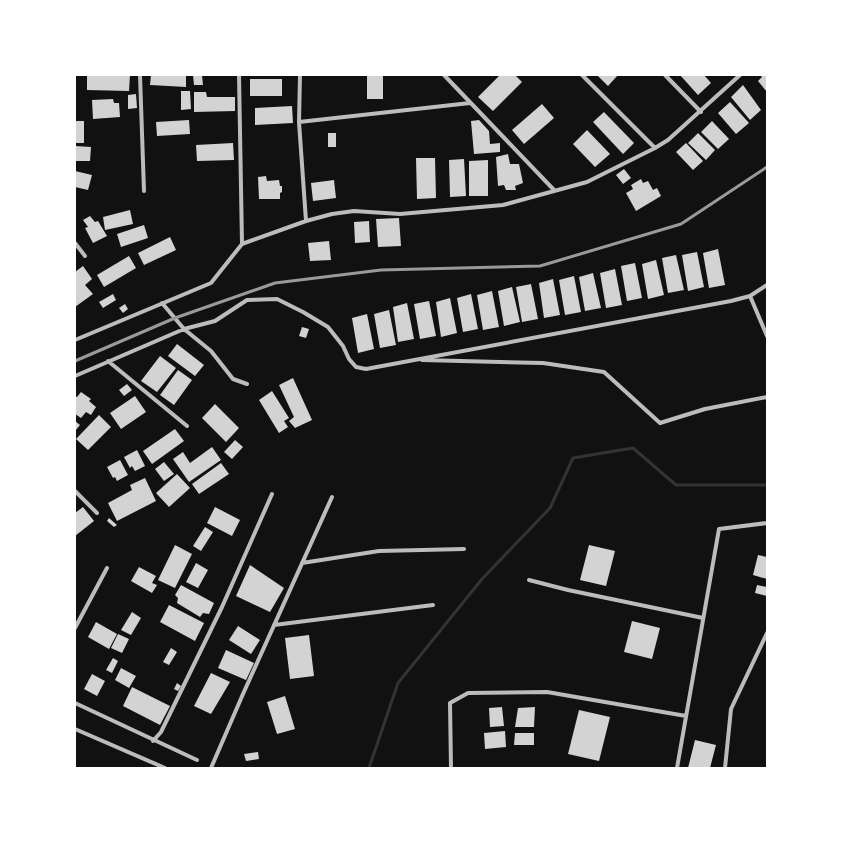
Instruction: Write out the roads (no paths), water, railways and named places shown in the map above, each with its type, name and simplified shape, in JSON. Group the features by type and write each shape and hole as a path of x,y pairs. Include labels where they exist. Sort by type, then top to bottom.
{"street":[{"path":"140,75 144,190"},
{"path":"240,75 242,244"},
{"path":"300,75 299,122 306,220"},
{"path":"444,75 554,190"},
{"path":"582,75 655,148"},
{"path":"665,75 700,112"},
{"path":"75,340 211,283 242,244 306,220 354,211 400,214 503,205 587,182 668,140 740,75"},
{"path":"299,122 470,103"},
{"path":"75,243 85,256"},
{"path":"75,376 184,329 215,321 247,300 277,299 303,312 328,327 343,346 349,359 356,367 366,369 750,296 767,285"},
{"path":"750,296 767,336"},
{"path":"162,303 184,329 211,350 233,379 247,384"},
{"path":"414,360 542,363 604,372 660,424 705,409 767,397"},
{"path":"108,361 187,426"},
{"path":"75,491 97,512"},
{"path":"153,740 161,732 222,607 272,494"},
{"path":"211,768 332,497"},
{"path":"677,768 719,529 767,523"},
{"path":"302,563 379,551 464,549"},
{"path":"75,628 107,568"},
{"path":"529,580 568,590 704,618"},
{"path":"274,626 433,605"},
{"path":"725,768 731,709 767,633"},
{"path":"451,768 450,703 468,693 547,692 686,716"},
{"path":"75,703 197,760"},
{"path":"75,729 165,768"}],"waterway":[{"path":"369,768 398,683 482,579 550,508 573,458 633,448 676,485 767,485"}],"railway":[{"path":"75,361 175,318 275,283 381,270 540,266 681,224 767,167"}]}
